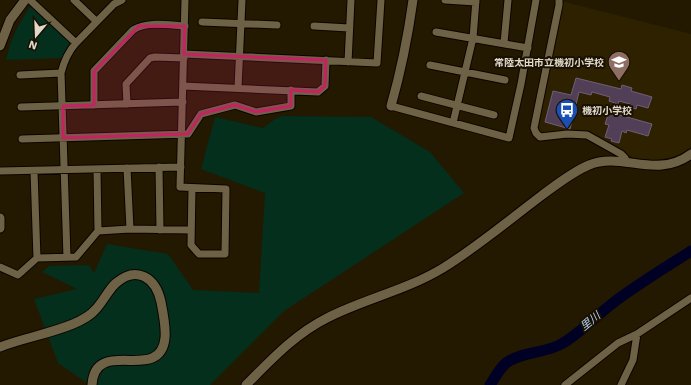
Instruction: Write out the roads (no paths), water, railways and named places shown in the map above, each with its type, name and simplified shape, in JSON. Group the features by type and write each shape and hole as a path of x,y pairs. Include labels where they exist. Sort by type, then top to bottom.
{"street":[{"path":"0,46 10,20 25,0"},
{"path":"30,0 76,42"},
{"path":"74,0 96,21"},
{"path":"67,257 61,73 64,61 76,42 113,2 122,0"},
{"path":"185,0 180,187 226,189 226,254 199,254 191,245 190,230 192,188"},
{"path":"238,88 242,0"},
{"path":"348,62 351,0"},
{"path":"127,104 126,84 150,58 155,57 239,57 377,63 381,0"},
{"path":"413,0 410,28 391,106 509,138 528,48 536,0"},
{"path":"445,0 476,1 473,38 453,123"},
{"path":"504,43 508,0"},
{"path":"559,0 534,128 536,133 543,137 567,134 587,135 621,154 627,163"},
{"path":"202,22 277,25"},
{"path":"94,105 94,71 133,30 139,26 148,25 185,26"},
{"path":"314,26 349,28"},
{"path":"436,32 528,48"},
{"path":"183,86 318,92 325,86 326,60"},
{"path":"430,64 505,80"},
{"path":"20,75 61,73"},
{"path":"22,139 188,134 201,114 235,105 256,112 290,106 291,90"},
{"path":"421,96 494,115"},
{"path":"22,107 183,102"},
{"path":"246,385 292,341 306,330 327,318 442,269 583,168 598,162 610,161 667,165 677,162 691,154"},
{"path":"159,167 160,230"},
{"path":"0,172 181,167"},
{"path":"127,168 130,229"},
{"path":"0,267 18,275 37,258 76,257 98,231 97,169"},
{"path":"34,171 37,258"},
{"path":"0,218 0,228"},
{"path":"98,231 130,229 190,230"},
{"path":"0,347 72,325 95,311 115,284 125,276 135,274 144,276 150,280 158,290 161,302 165,338 163,346 158,354 150,360 108,361 101,365 95,373 92,385"},
{"path":"565,385 618,343 637,334 691,298"},
{"path":"620,385 633,360 637,334"}],"waterway":[{"name":"里川","path":"490,385 506,363 519,356 556,347 563,343 622,296 691,251"}],"place":[{"name":"常陸太田市立機初小学校","path":"619,82"},
{"name":"機初小学校","path":"567,130"}]}
